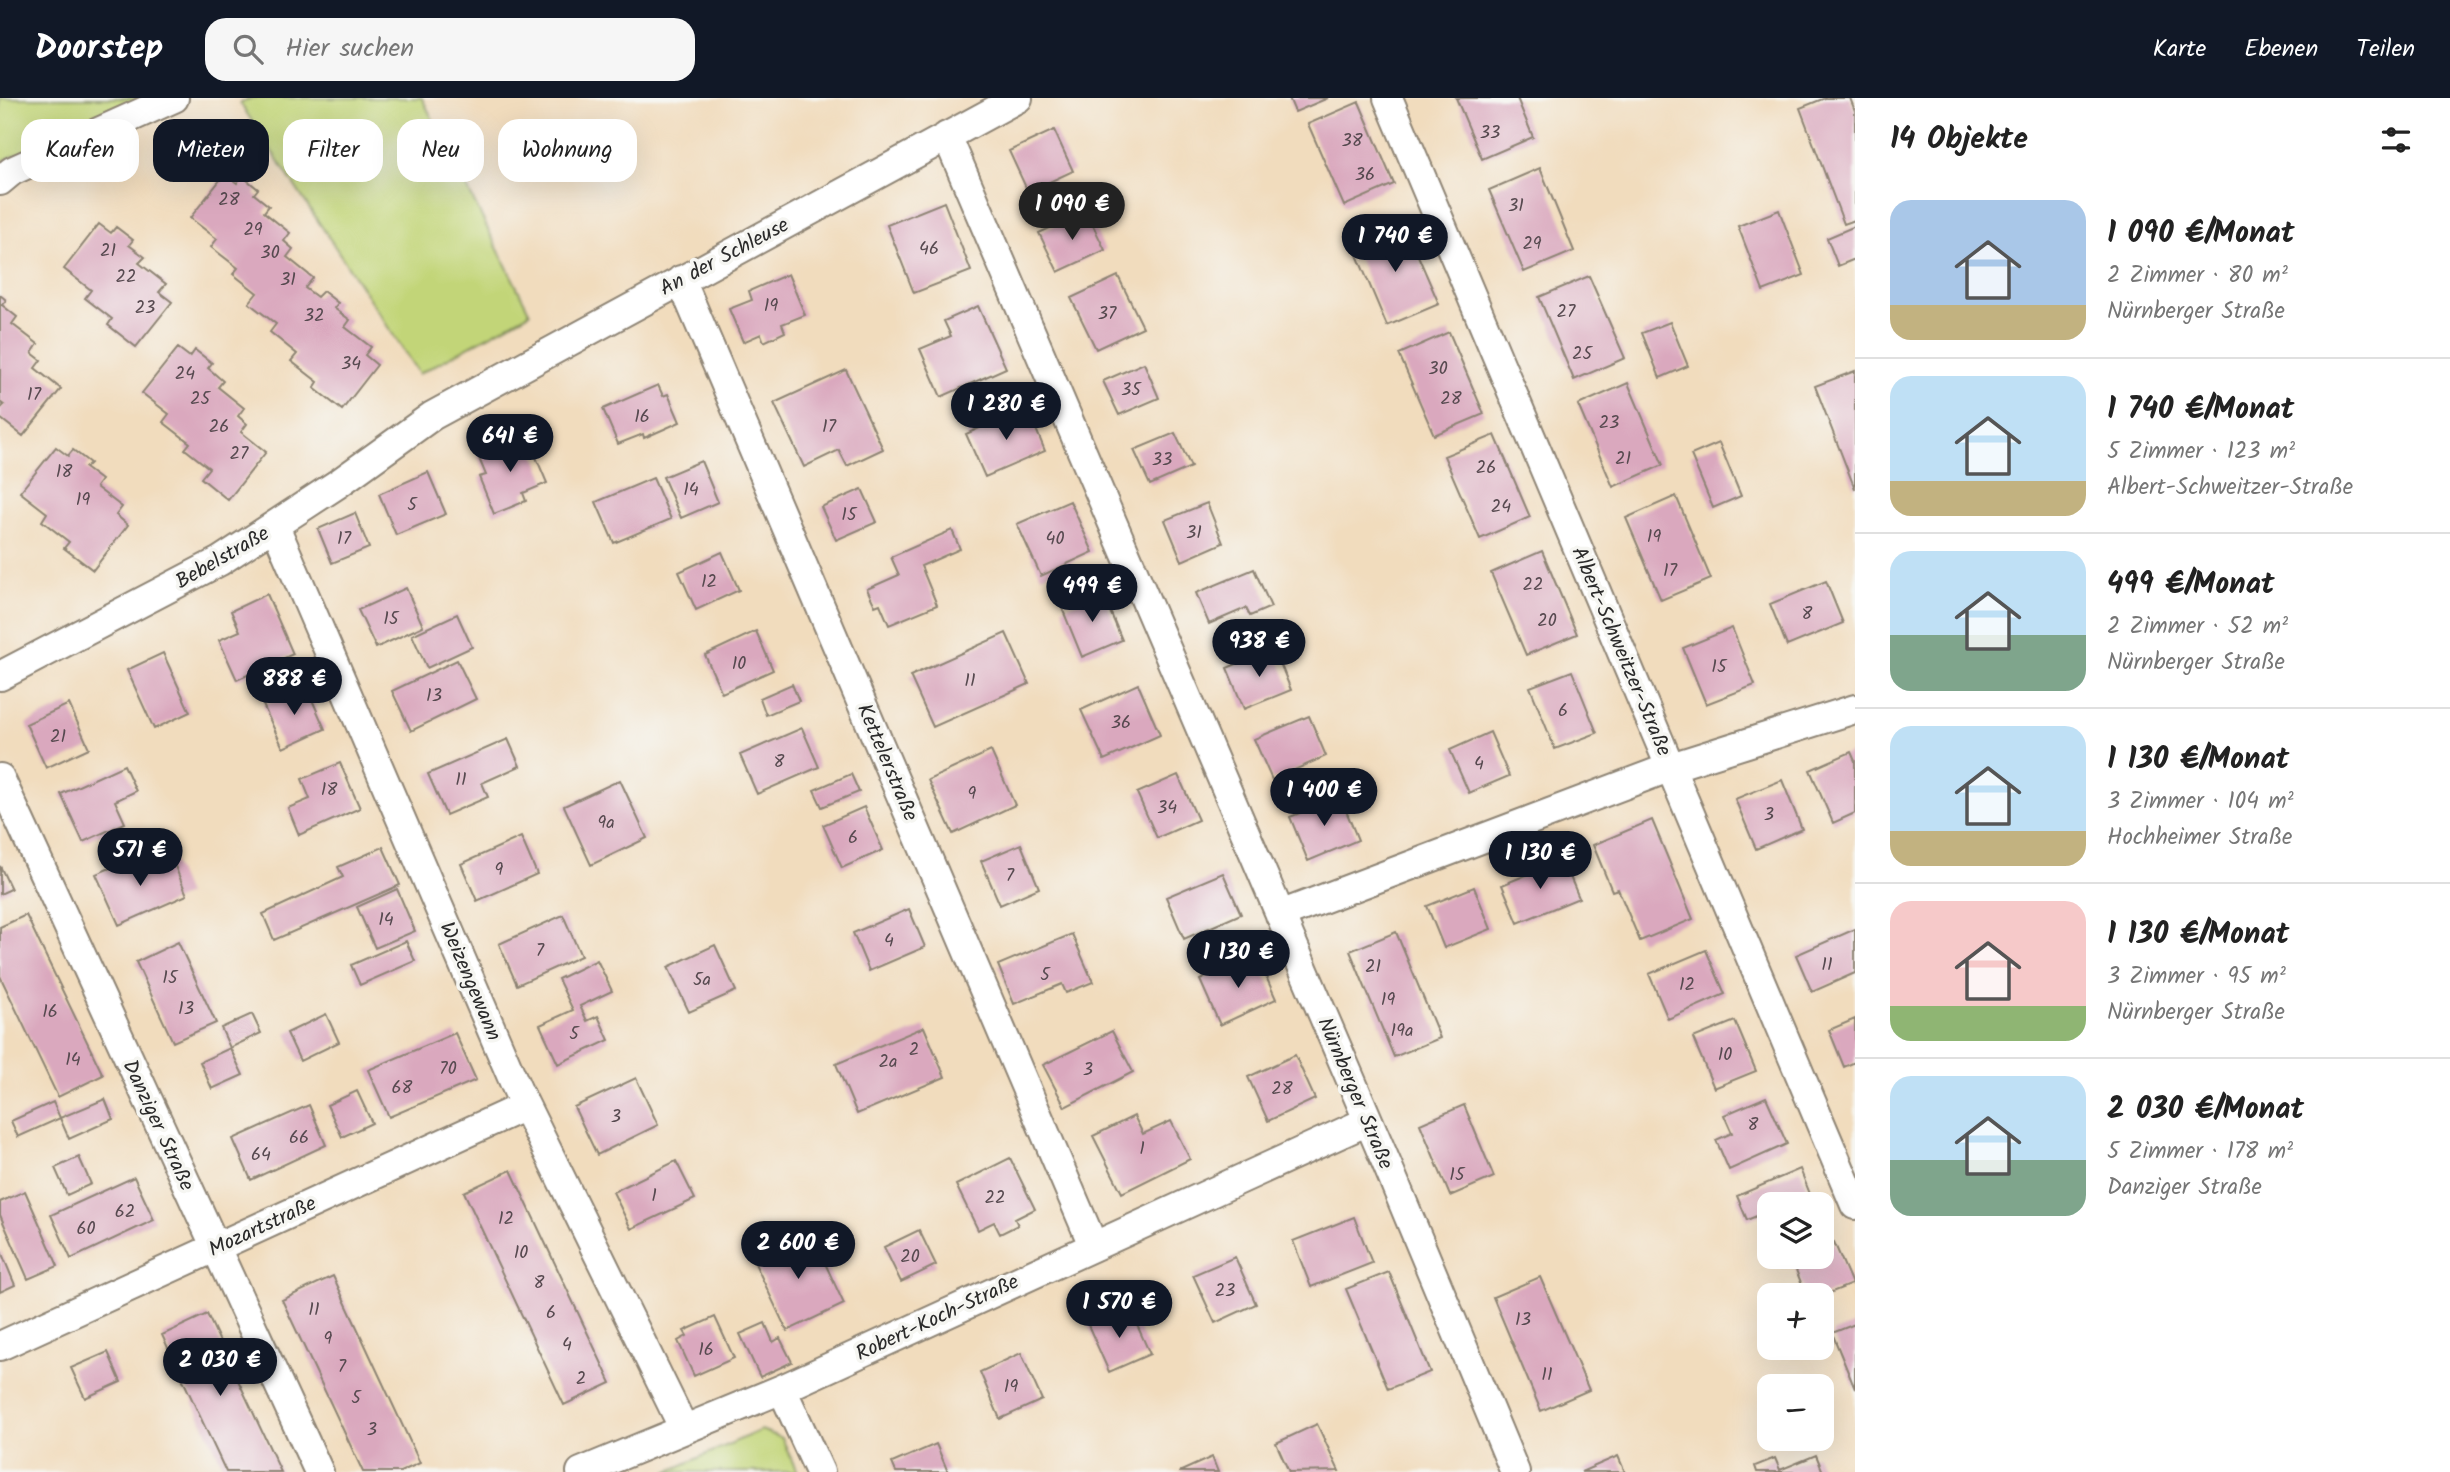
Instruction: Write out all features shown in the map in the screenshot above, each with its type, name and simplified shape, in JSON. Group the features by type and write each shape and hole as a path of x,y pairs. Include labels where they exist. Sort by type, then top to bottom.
{"street":[{"path":"0,181 12,171 174,98"},
{"name":"An der Schleuse","path":"432,416 1018,98"},
{"name":"Albert-Schweitzer-Straße","path":"1388,98 1855,1205"},
{"name":"Nürnberger Straße","path":"947,136 1515,1472"},
{"name":"Kettelerstraße","path":"681,279 1093,1245"},
{"name":"Bebelstraße","path":"0,676 220,561 275,526 432,416"},
{"name":"Weizengewann","path":"275,526 525,1107 684,1429"},
{"path":"1280,915 1671,767 1855,709"},
{"name":"Danziger Straße","path":"0,778 319,1472"},
{"name":"Mozartstraße","path":"0,1346 525,1107"},
{"name":"Robert-Koch-Straße","path":"581,1472 782,1389 1368,1121"},
{"path":"782,1389 820,1472"}],"green space":[{"path":"0,98 144,98 97,119 21,119 21,153 0,162"},
{"path":"252,98 422,98 433,119 397,119 397,182 464,182 530,313 419,374 292,182 383,182 383,119 283,119 283,168 269,147 269,119 251,119 240,103"},
{"path":"761,1430 782,1438 797,1472 667,1472"}],"building":[{"path":"1289,98 1328,98 1295,112"},
{"path":"1456,98 1517,98 1533,137 1482,159"},
{"path":"1825,98 1850,98 1855,111 1855,220 1844,224 1800,108"},
{"path":"1359,102 1394,184 1344,206 1308,124"},
{"path":"1054,130 1073,171 1028,192 1009,151"},
{"path":"1540,168 1574,251 1524,272 1489,190"},
{"path":"219,182 249,182 258,189 254,194 269,206 264,212 290,233 284,241 293,249 287,257 313,278 305,288 317,297 323,291 338,303 334,308 350,320 345,327 371,347 365,355 377,365 342,410 314,388 318,382 291,361 297,354 270,332 276,324 249,303 257,293 233,274 238,268 211,247 217,239 190,218"},
{"path":"944,202 971,271 914,293 887,225"},
{"path":"1779,210 1804,275 1763,291 1738,226"},
{"path":"1086,211 1105,250 1058,272 1039,233"},
{"path":"1403,221 1439,304 1387,326 1352,243"},
{"path":"99,224 111,233 116,227 133,240 129,245 145,257 139,263 166,284 159,292 172,302 136,347 108,325 112,319 85,298 91,290 64,269"},
{"path":"1855,226 1855,259 1838,266 1827,238"},
{"path":"788,274 805,315 782,324 785,332 764,342 761,334 743,342 729,309 752,300 749,291"},
{"path":"1118,276 1143,327 1096,349 1071,298"},
{"path":"1589,276 1625,358 1574,380 1539,297"},
{"path":"0,295 6,300 2,305 17,317 12,324 38,344 32,353 41,360 35,368 61,389 23,436 0,418 0,409 4,405 0,402"},
{"path":"978,306 1006,368 941,397 920,349 951,336 944,321"},
{"path":"1670,322 1688,366 1660,378 1642,333"},
{"path":"1449,332 1484,414 1434,435 1399,354"},
{"path":"178,348 190,357 195,350 212,363 208,368 223,381 218,387 244,408 238,416 247,424 241,432 266,452 228,500 201,478 209,468 185,449 190,443 163,422 169,414 142,393"},
{"path":"1144,363 1159,398 1119,415 1103,381"},
{"path":"846,370 883,449 847,466 839,450 804,467 774,403"},
{"path":"1855,371 1855,489 1815,386"},
{"path":"1628,383 1663,465 1613,487 1578,405"},
{"path":"658,385 663,396 668,394 680,422 644,438 643,434 618,444 603,409"},
{"path":"1027,407 1045,451 985,477 966,434"},
{"path":"1175,433 1191,467 1150,485 1134,450"},
{"path":"1495,435 1530,517 1480,539 1444,456"},
{"path":"527,436 547,483 523,493 526,501 494,514 479,477 486,475 478,456"},
{"path":"1719,443 1741,496 1713,508 1691,455"},
{"path":"56,447 68,456 73,450 90,463 85,468 101,480 96,487 122,507 116,515 128,525 93,570 64,548 69,542 42,521 47,513 20,492"},
{"path":"701,461 718,502 681,518 663,477"},
{"path":"428,472 446,514 396,535 379,494"},
{"path":"653,478 671,519 614,543 596,502"},
{"path":"862,489 877,522 836,540 821,507"},
{"path":"1676,496 1711,579 1661,600 1626,518"},
{"path":"1070,501 1093,552 1041,576 1017,524"},
{"path":"1207,503 1223,543 1182,561 1165,520"},
{"path":"355,513 369,548 332,563 318,529"},
{"path":"952,530 960,549 921,566 937,605 889,625 880,604 875,606 867,589 899,575 891,557"},
{"path":"1542,551 1577,634 1526,655 1491,573"},
{"path":"722,552 739,590 696,610 679,572"},
{"path":"1254,569 1271,607 1250,616 1246,608 1209,624 1196,593"},
{"path":"1826,581 1843,623 1787,646 1770,604"},
{"path":"406,588 423,626 376,648 358,610"},
{"path":"1102,592 1122,640 1082,657 1062,608"},
{"path":"267,594 293,654 237,680 219,640 240,631 231,611"},
{"path":"457,614 472,647 427,668 412,635"},
{"path":"1732,628 1755,685 1706,704 1683,648"},
{"path":"756,631 773,670 722,693 705,655"},
{"path":"1006,633 1029,684 933,727 910,676"},
{"path":"1274,648 1291,690 1244,709 1227,668"},
{"path":"163,653 190,712 154,729 127,670"},
{"path":"457,660 476,699 411,731 392,691"},
{"path":"1572,671 1597,733 1555,749 1530,687"},
{"path":"792,684 799,701 766,715 760,698"},
{"path":"1138,684 1160,735 1104,760 1081,710"},
{"path":"306,686 325,729 283,748 263,705"},
{"path":"69,704 89,748 46,768 26,724"},
{"path":"1309,716 1326,756 1272,780 1254,739"},
{"path":"802,728 819,767 757,794 740,755"},
{"path":"1490,732 1509,776 1469,793 1450,750"},
{"path":"508,739 520,766 482,783 488,797 446,815 428,774"},
{"path":"991,751 1015,805 953,834 928,780"},
{"path":"1851,752 1855,761 1855,813 1833,823 1810,770"},
{"path":"340,763 360,808 299,835 288,808 310,799 302,779"},
{"path":"124,765 136,791 115,801 125,823 83,842 61,794"},
{"path":"851,774 859,792 822,807 814,790"},
{"path":"1178,775 1198,820 1157,838 1137,793"},
{"path":"620,780 647,838 591,865 564,806"},
{"path":"1782,780 1802,829 1756,849 1735,799"},
{"path":"1340,796 1358,840 1308,861 1290,817"},
{"path":"864,807 883,850 842,868 823,825"},
{"path":"1652,820 1693,919 1640,941 1618,889 1612,891 1593,845"},
{"path":"521,837 537,874 477,901 461,864"},
{"path":"1021,844 1039,888 1000,905 981,861"},
{"path":"383,847 400,885 274,940 263,914 343,877 338,867"},
{"path":"138,856 145,871 172,859 187,895 119,925 96,874"},
{"path":"1563,860 1579,898 1518,923 1502,885"},
{"path":"0,866 11,889 0,894"},
{"path":"1223,873 1241,914 1184,939 1166,897"},
{"path":"1474,887 1491,929 1444,948 1427,906"},
{"path":"397,889 415,931 375,948 357,907"},
{"path":"909,909 925,947 869,971 853,933"},
{"path":"26,915 103,1075 58,1097 0,976 0,927"},
{"path":"563,915 581,956 517,985 499,944"},
{"path":"1855,929 1855,973 1812,992 1796,955"},
{"path":"1396,932 1440,1038 1394,1057 1350,951"},
{"path":"1072,934 1093,982 1066,993 1062,984 1014,1004 998,965"},
{"path":"406,941 415,961 360,985 351,965"},
{"path":"178,942 216,1023 173,1042 136,962"},
{"path":"715,945 736,991 689,1012 668,967"},
{"path":"1706,950 1725,994 1668,1019 1649,974"},
{"path":"1256,954 1276,999 1220,1025 1200,980"},
{"path":"597,960 612,991 580,1006 587,1021 598,1016 609,1040 558,1064 540,1025 573,1010 558,979"},
{"path":"252,1014 261,1033 230,1048 221,1028"},
{"path":"326,1014 339,1042 300,1061 287,1033"},
{"path":"1855,1019 1855,1062 1844,1067 1829,1030"},
{"path":"1735,1021 1756,1071 1714,1088 1693,1038"},
{"path":"924,1027 945,1077 857,1114 836,1064"},
{"path":"1112,1031 1133,1072 1065,1107 1043,1065"},
{"path":"455,1033 476,1080 389,1117 368,1070"},
{"path":"230,1048 243,1075 212,1089 200,1062"},
{"path":"1295,1055 1315,1099 1268,1121 1248,1077"},
{"path":"636,1078 658,1125 597,1155 574,1107"},
{"path":"357,1091 372,1123 342,1137 327,1105"},
{"path":"1766,1097 1787,1144 1729,1170 1716,1140 1732,1133 1724,1115"},
{"path":"105,1099 113,1119 69,1139 60,1118"},
{"path":"53,1102 60,1118 18,1137 11,1121"},
{"path":"309,1105 326,1145 251,1180 233,1139"},
{"path":"1464,1105 1494,1177 1450,1196 1420,1124"},
{"path":"1134,1116 1143,1134 1171,1121 1190,1159 1122,1193 1093,1136"},
{"path":"79,1157 91,1184 67,1195 55,1168"},
{"path":"1010,1158 1035,1209 1015,1219 1018,1225 1000,1234 994,1222 978,1230 956,1185"},
{"path":"676,1161 695,1199 631,1229 613,1192"},
{"path":"1800,1169 1809,1192 1757,1192 1757,1216 1747,1220 1737,1196"},
{"path":"511,1170 611,1383 564,1405 464,1192"},
{"path":"134,1177 154,1220 71,1259 51,1215"},
{"path":"25,1191 58,1266 28,1279 0,1215 0,1202"},
{"path":"1354,1217 1372,1263 1311,1287 1293,1241"},
{"path":"919,1230 936,1265 901,1282 884,1247"},
{"path":"810,1231 844,1304 787,1331 752,1257"},
{"path":"1834,1242 1852,1284 1834,1291 1834,1283 1801,1283 1796,1269 1834,1269"},
{"path":"0,1249 15,1285 0,1292"},
{"path":"1235,1257 1256,1304 1215,1323 1193,1275"},
{"path":"1389,1272 1430,1372 1388,1389 1346,1289"},
{"path":"333,1276 420,1463 400,1472 363,1472 282,1300"},
{"path":"1540,1277 1589,1390 1541,1411 1493,1297"},
{"path":"1129,1307 1150,1354 1109,1372 1088,1325"},
{"path":"207,1314 281,1472 226,1472 162,1335"},
{"path":"715,1317 734,1358 694,1376 678,1341 687,1336 684,1331"},
{"path":"765,1323 773,1342 780,1338 792,1362 760,1377 740,1334"},
{"path":"1855,1324 1855,1389 1834,1338 1834,1332"},
{"path":"108,1352 121,1382 85,1398 71,1368"},
{"path":"1021,1353 1042,1400 1000,1419 980,1372"},
{"path":"1317,1424 1339,1471 1289,1472 1276,1443"},
{"path":"936,1444 948,1472 896,1472 892,1463"},
{"path":"1816,1455 1823,1472 1757,1472 1755,1466 1775,1458 1780,1470"},
{"path":"1618,1456 1625,1472 1581,1472"},
{"path":"1212,1457 1218,1472 1179,1472"}]}
